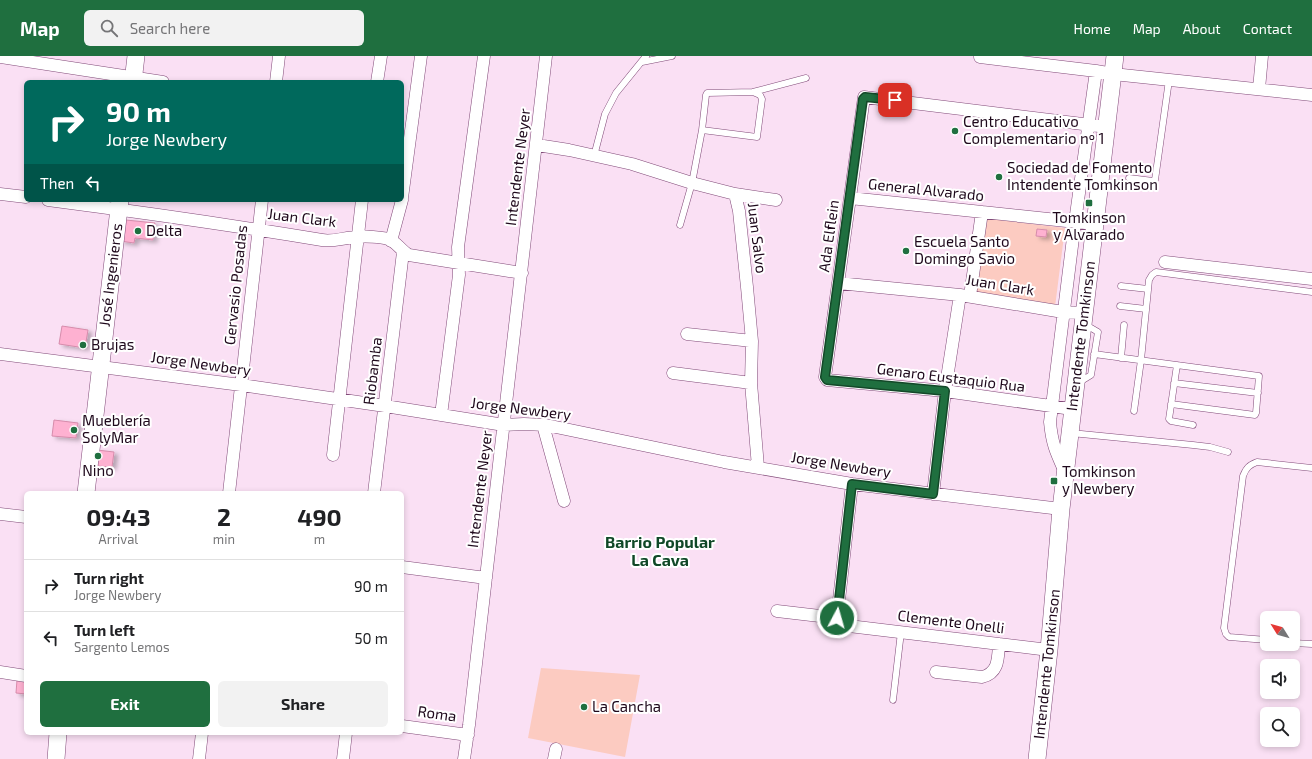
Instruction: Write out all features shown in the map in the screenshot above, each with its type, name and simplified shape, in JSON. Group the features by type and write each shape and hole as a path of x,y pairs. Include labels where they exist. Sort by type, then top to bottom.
{"street":[{"path":"0,57 133,80 136,56"},
{"path":"276,80 279,56"},
{"path":"377,80 380,56"},
{"path":"404,184 421,56"},
{"path":"441,415 459,275 458,247 484,56"},
{"name":"Intendente Neyer","path":"464,759 537,145 546,56"},
{"name":"Intendente Tomkinson","path":"1037,759 1072,409 1115,56"},
{"path":"1258,89 1262,56"},
{"path":"980,57 1113,74 1312,95"},
{"name":"Intendente Tomkinson","path":"1066,473 1054,449 1051,437 1050,422 1063,312 1096,71"},
{"name":"Ada Elflein","path":"825,379 864,98 1089,125"},
{"path":"1089,125 1107,126"},
{"name":"Juan Salvo","path":"537,145 632,164 692,183 735,194 739,211 748,288 752,341 751,383 758,467"},
{"path":"0,194 24,197"},
{"path":"735,194 776,200"},
{"name":"General Alvarado","path":"850,198 1095,224"},
{"name":"Juan Clark","path":"77,202 120,205 324,240 358,237 387,239 391,241"},
{"name":"Gervasio Posadas","path":"229,491 262,202"},
{"path":"333,455 362,202"},
{"path":"401,202 391,241 396,243 403,252 410,255 522,273"},
{"name":"José Ingenieros","path":"86,491 120,205"},
{"path":"933,494 945,391 982,212"},
{"name":"Riobamba","path":"374,491 403,252"},
{"path":"1165,262 1312,279"},
{"name":"Juan Clark","path":"838,283 965,296 1063,312 1083,318"},
{"path":"688,334 752,341"},
{"name":"Jorge Newbery","path":"0,354 241,385 504,425 543,425 724,462 852,484 1061,509"},
{"path":"673,373 751,383"},
{"name":"Genaro Eustaquio Rua","path":"825,379 945,391 1072,409"},
{"path":"543,425 564,501"},
{"path":"777,611 837,618 852,484"},
{"path":"0,514 24,517"},
{"path":"404,567 486,578"},
{"name":"Clemente Onelli","path":"837,618 841,623 849,626 1049,650"},
{"path":"936,672 982,677 987,676 992,673 997,663 999,644"},
{"path":"0,672 24,676"},
{"name":"Roma","path":"404,726 468,735"},
{"path":"56,759 58,735"},
{"path":"199,759 202,735"},
{"path":"343,759 346,735"}],"lane":[{"path":"594,156 605,114 616,93 646,56"},
{"path":"642,62 672,56"},
{"path":"680,225 692,183 707,93 753,92 806,78"},
{"path":"1129,178 1155,180 1170,80"},
{"path":"702,130 757,138 762,99 760,95 753,92"},
{"path":"1134,411 1149,280 1156,272 1312,292"},
{"path":"1121,286 1148,289"},
{"path":"1120,306 1146,310"},
{"path":"1075,385 1092,375 1098,332 1083,318"},
{"path":"1121,358 1124,325"},
{"path":"1094,354 1258,375 1259,377 1255,415 1171,404"},
{"path":"1177,365 1170,420 1193,425"},
{"path":"1174,383 1258,392"},
{"path":"1070,433 1193,444 1228,452"},
{"path":"1260,639 1229,637 1224,628 1243,476 1246,469 1250,465 1257,462 1312,468"},
{"path":"893,700 901,632"},
{"path":"1300,643 1312,644"}],"shaded area":[{"path":"976,217 1065,228 1055,307 966,296"},
{"name":"La Cancha","path":"541,668 640,675 625,757 528,738"}],"building":[{"name":"Delta","path":"126,220 155,223 153,240 135,238 134,243 120,241 122,224"},
{"path":"1037,229 1047,230 1046,237 1036,236"},
{"path":"62,326 88,330 85,348 59,344"},
{"path":"54,420 78,423 76,438 52,436"},
{"path":"97,450 114,452 112,467 96,466"},
{"path":"17,680 24,681 24,694 16,693"}],"place":[{"name":"Centro Educativo Complementario nº 1","path":"955,131"},
{"name":"Sociedad de Fomento Intendente Tomkinson","path":"999,177"},
{"name":"Tomkinson y Alvarado","path":"1089,203"},
{"name":"Delta","path":"138,231"},
{"name":"Escuela Santo Domingo Savio","path":"906,251"},
{"name":"Brujas","path":"83,345"},
{"name":"Mueblería SolyMar","path":"74,430"},
{"name":"Nino","path":"98,456"},
{"name":"Tomkinson y Newbery","path":"1054,481"},
{"name":"La Cancha","path":"584,707"}],"district":[{"name":"Barrio Popular La Cava","path":"660,551"}],"route":[{"path":"837,618 852,484 933,494 945,391 825,379 863,99 865,97 895,100"}]}
